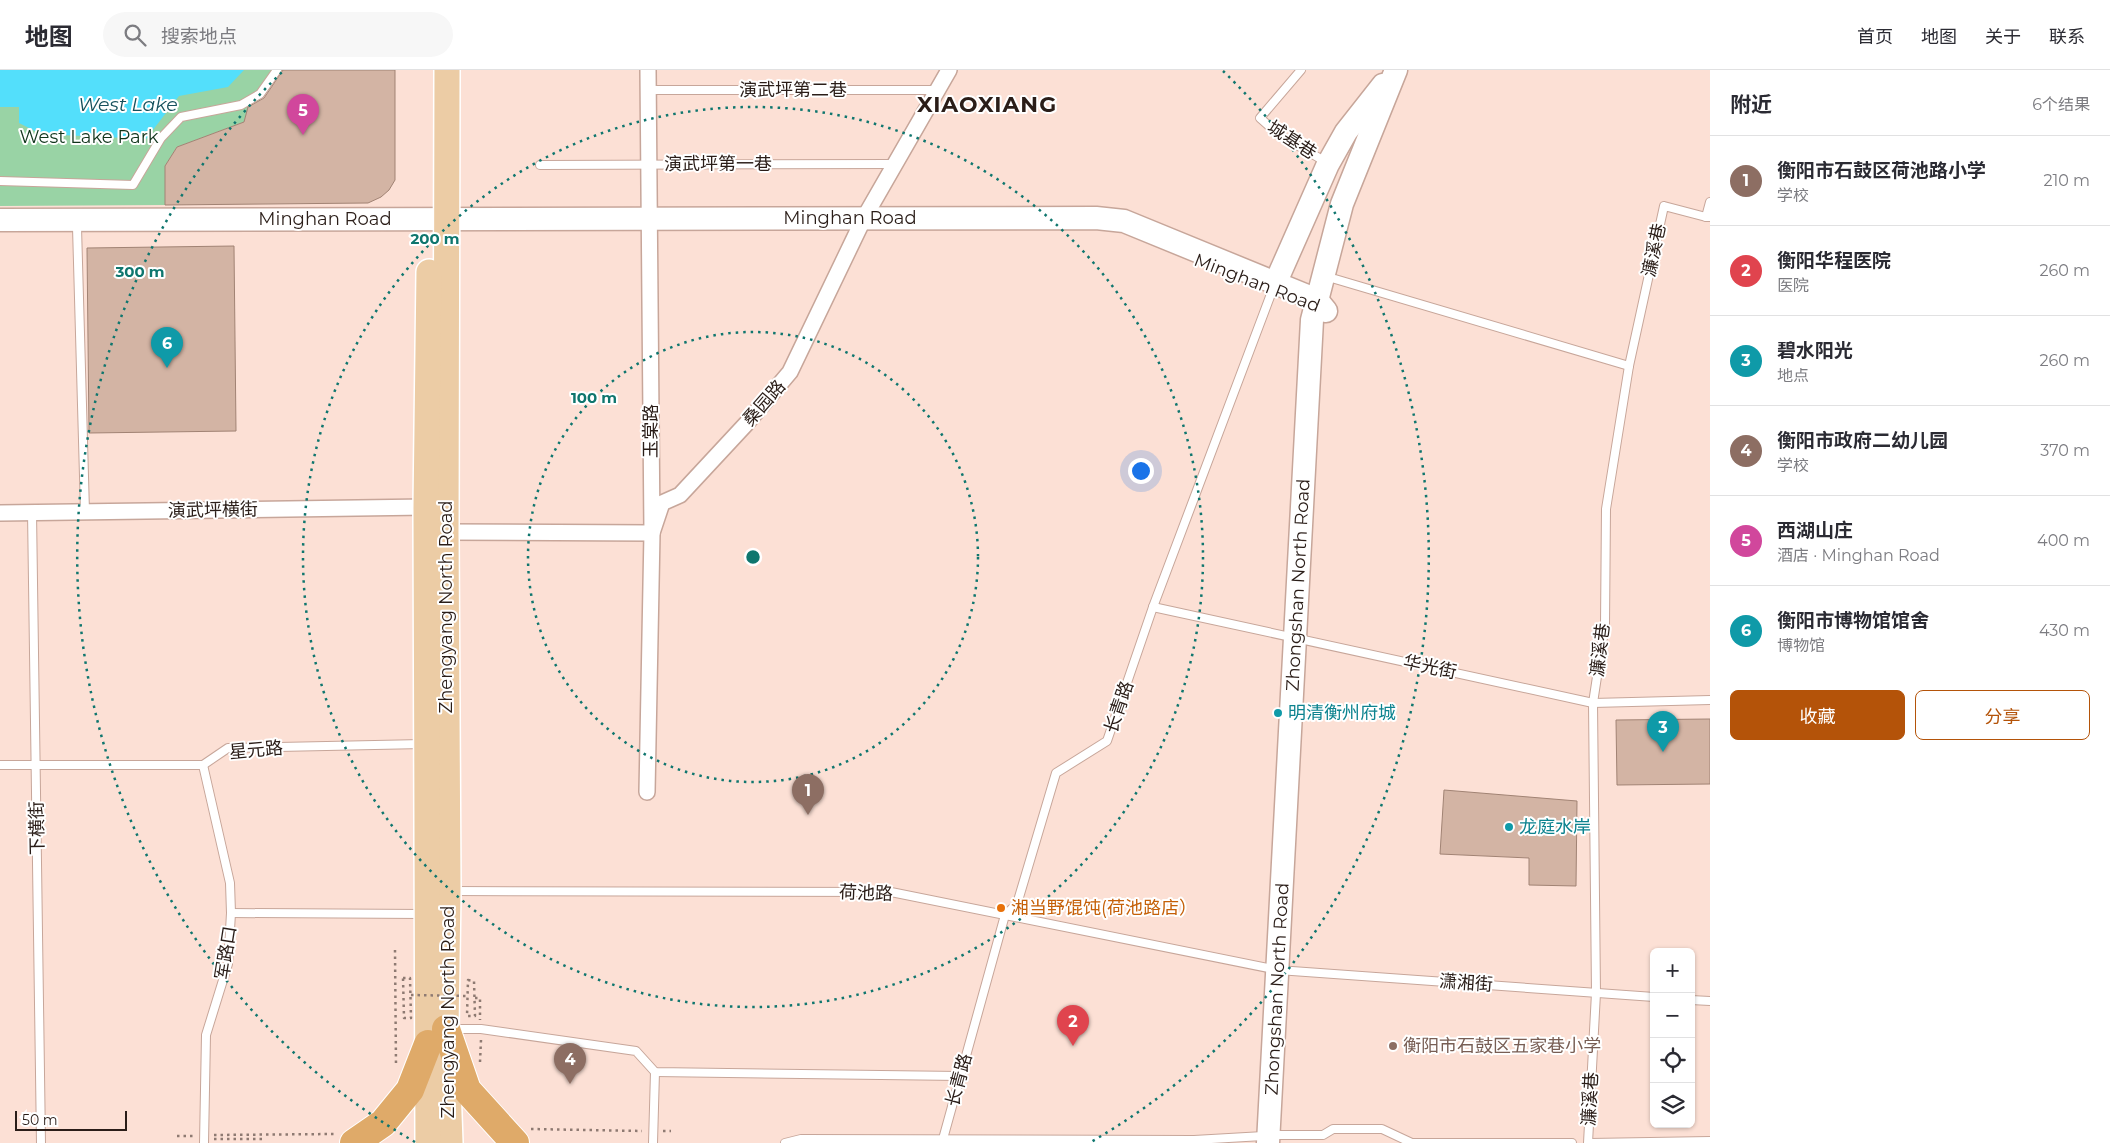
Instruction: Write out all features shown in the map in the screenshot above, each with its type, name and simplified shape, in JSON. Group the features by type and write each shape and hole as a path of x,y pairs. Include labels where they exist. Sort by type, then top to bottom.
{"highway":[{"path":"437,1037 467,1090 520,1134"},
{"path":"345,1138 383,1123 410,1090 437,1037"}],"main road":[{"name":"Zhengyang North Road","path":"428,1143 448,891 446,532 438,223 430,70"},
{"name":"Zhengyang North Road","path":"447,70 438,223 426,507 426,914 437,1037 450,1143"}],"street":[{"name":"玉棠路","path":"647,792 652,533 648,70"},
{"name":"桑园路","path":"652,533 662,503 680,495 746,424 790,372 862,222 949,70"},
{"name":"Zhongshan North Road","path":"1274,288 1328,164 1346,132 1395,70"},
{"name":"Zhongshan North Road","path":"1274,1139 1301,639 1312,330 1342,204 1395,70"},
{"name":"Zhongshan North Road","path":"1319,307 1335,279 1352,208 1406,70"},
{"name":"Minghan Road","path":"0,220 649,223 1096,218 1124,221 1319,307"},
{"name":"Minghan Road","path":"0,228 438,223"},
{"name":"演武坪横街","path":"0,513 426,507"},
{"path":"446,532 652,533"}],"lane":[{"path":"0,181 133,185 161,138 181,117 241,105 260,94 277,70"},
{"name":"城基巷","path":"1301,70 1260,118 1278,134 1328,164"},
{"name":"演武坪第二巷","path":"648,90 938,90"},
{"name":"演武坪第一巷","path":"540,165 896,164"},
{"path":"1708,217 1710,202"},
{"name":"濂溪巷","path":"1589,1143 1596,993 1593,703 1605,624 1606,509 1630,366 1664,206 1708,217"},
{"path":"76,227 85,512"},
{"path":"1335,279 1630,366"},
{"name":"长青路","path":"943,1139 1005,915 1017,904 1056,773 1107,741 1153,607 1274,288"},
{"name":"下横街","path":"32,512 41,1143"},
{"name":"华光街","path":"1153,607 1593,703 1710,700"},
{"name":"星元路","path":"203,765 228,748 426,744"},
{"path":"0,765 203,765"},
{"name":"军路口","path":"203,765 230,884 231,913 228,964 206,1036 204,1139"},
{"name":"荷池路","path":"448,891 891,892 1283,970"},
{"path":"231,913 426,914"},
{"name":"潇湘街","path":"1283,970 1650,997"},
{"path":"1695,1000 1710,1001"},
{"path":"437,1037 481,1030 636,1051 655,1072 653,1143"},
{"path":"655,1072 960,1076"},
{"path":"785,1143 801,1139 1274,1139 1323,1135 1333,1128 1382,1129 1412,1143 1572,1143"},
{"path":"1589,1143 1710,1141"}],"path":[{"path":"395,950 396,1073"},
{"path":"468,980 474,981 475,1016 467,1016 467,996 468,980"},
{"path":"403,991 404,1004"},
{"path":"410,995 467,996"},
{"path":"396,996 403,996"},
{"path":"475,998 480,998 480,1067"},
{"path":"520,1134 532,1130 671,1131"},
{"path":"177,1136 204,1139 239,1137 345,1138"},
{"path":"214,1143 214,1139 239,1137 262,1139 262,1143"}],"green space":[{"name":"West Lake Park","path":"0,70 280,70 260,100 249,105 244,122 177,147 165,166 165,205 0,206"}],"water":[{"name":"West Lake","path":"0,70 244,70 228,87 179,96 146,139 41,134 19,123 19,107 0,107"}],"building":[{"path":"283,70 395,70 395,180 389,190 381,197 368,203 165,205 165,166 177,147 244,122 248,107 264,98"},
{"path":"234,246 236,431 89,433 87,248"},
{"path":"1710,719 1710,784 1617,785 1616,720"},
{"name":"龙庭水岸","path":"1444,790 1577,801 1576,886 1529,885 1529,858 1440,854"}],"place":[{"name":"西湖山庄","path":"303,135"},
{"name":"衡阳市博物馆馆舍","path":"167,368"},
{"name":"明清衡州府城","path":"1278,713"},
{"name":"碧水阳光","path":"1663,752"},
{"name":"衡阳市石鼓区荷池路小学","path":"808,815"},
{"name":"龙庭水岸","path":"1509,827"},
{"name":"湘当野馄饨(荷池路店）","path":"1001,908"},
{"name":"衡阳华程医院","path":"1073,1046"},
{"name":"衡阳市石鼓区五家巷小学","path":"1393,1046"},
{"name":"衡阳市政府二幼儿园","path":"570,1084"}],"district":[{"name":"XIAOXIANG","path":"987,104"}]}
